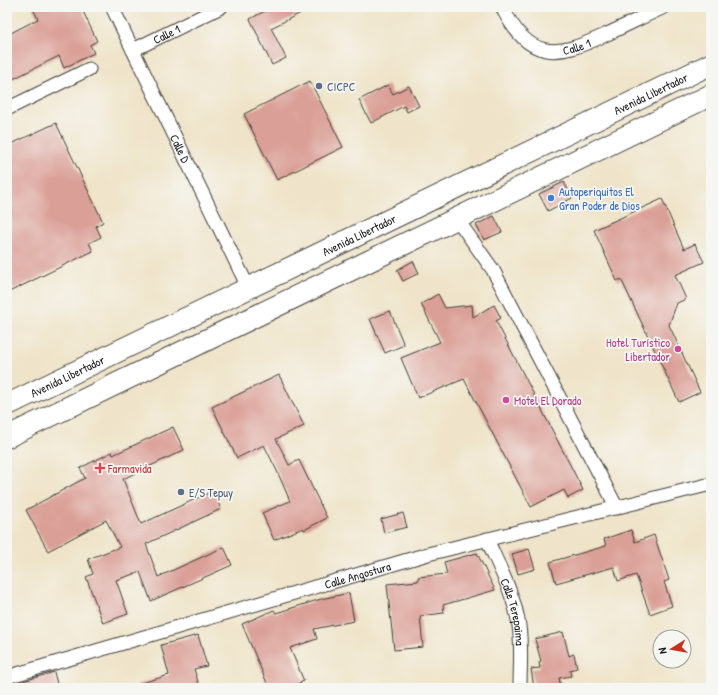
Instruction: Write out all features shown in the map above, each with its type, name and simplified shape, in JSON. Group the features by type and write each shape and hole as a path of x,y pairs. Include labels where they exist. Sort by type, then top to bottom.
{"main road":[{"name":"Avenida Libertador","path":"7,405 711,64"},
{"path":"7,437 711,95"},
{"path":"249,288 261,314"}],"street":[{"name":"Calle D","path":"112,7 249,288"},
{"name":"Calle 1","path":"133,50 221,7"},
{"name":"Calle 1","path":"502,7 515,30 530,44 541,49 557,51 581,46 664,7"},
{"path":"7,109 89,69"},
{"path":"458,219 493,270 617,508"},
{"name":"Calle Angostura","path":"7,676 428,554 711,484"},
{"name":"Calle Terepaima","path":"487,540 508,587 519,625 521,649 520,688"}],"building":[{"path":"32,7 81,7 97,41 90,45 94,53 64,68 59,56 7,82 7,35 38,19"},
{"path":"262,7 313,7 271,28 286,58 272,65 250,19 265,11"},
{"path":"310,81 343,147 277,180 244,114"},
{"path":"388,85 393,94 409,86 419,106 407,112 404,106 371,123 359,100"},
{"path":"56,123 103,222 96,226 101,237 89,243 93,251 7,293 7,146"},
{"path":"564,182 572,198 548,211 539,194"},
{"path":"662,199 684,249 695,244 704,262 675,275 686,299 677,303 669,325 700,392 679,402 621,279 617,281 594,230"},
{"path":"494,216 502,232 484,240 476,225"},
{"path":"413,261 419,273 403,281 397,270"},
{"name":"Motel El Dorado","path":"438,294 445,308 472,305 473,317 494,305 501,318 496,321 583,490 568,498 564,490 531,507 464,379 418,398 401,358 440,342 421,304"},
{"path":"390,311 404,345 385,353 370,319"},
{"path":"279,375 304,426 276,439 289,465 299,460 327,518 304,530 303,528 274,540 262,513 290,501 277,471 264,445 237,458 212,407"},
{"path":"173,427 184,450 123,479 141,524 213,491 221,509 146,544 158,577 224,547 232,565 151,601 140,572 116,580 128,614 103,623 86,577 93,574 88,559 120,547 106,520 48,551 26,510 85,478 80,468 112,452 113,455"},
{"path":"403,513 407,527 384,533 381,519"},
{"path":"631,530 635,542 654,535 669,580 664,582 672,606 650,614 636,575 618,581 614,567 556,583 550,562 606,546 604,539"},
{"path":"529,549 535,569 518,574 512,554"},
{"path":"477,553 495,590 443,605 444,613 420,616 423,647 394,650 387,584 418,581 418,577 447,574 444,562"},
{"path":"349,593 354,621 314,629 317,639 290,648 304,681 287,688 269,688 242,624 274,610 276,613 321,599"},
{"path":"563,632 569,656 574,654 577,668 570,670 571,676 559,678 561,688 534,688 531,669 540,668 539,662 541,661 535,639"},
{"path":"198,635 207,666 194,669 200,688 138,688 138,684 169,675 161,645"},
{"path":"54,672 58,688 10,688 10,685"}],"place":[{"name":"CICPC","path":"319,86"},
{"name":"Autoperiquitos El Gran Poder de Dios","path":"551,198"},
{"name":"Hotel Turístico Libertador","path":"678,349"},
{"name":"Motel El Dorado","path":"506,400"},
{"name":"Farmavida","path":"100,468"},
{"name":"E/S Tepuy","path":"181,492"}]}
